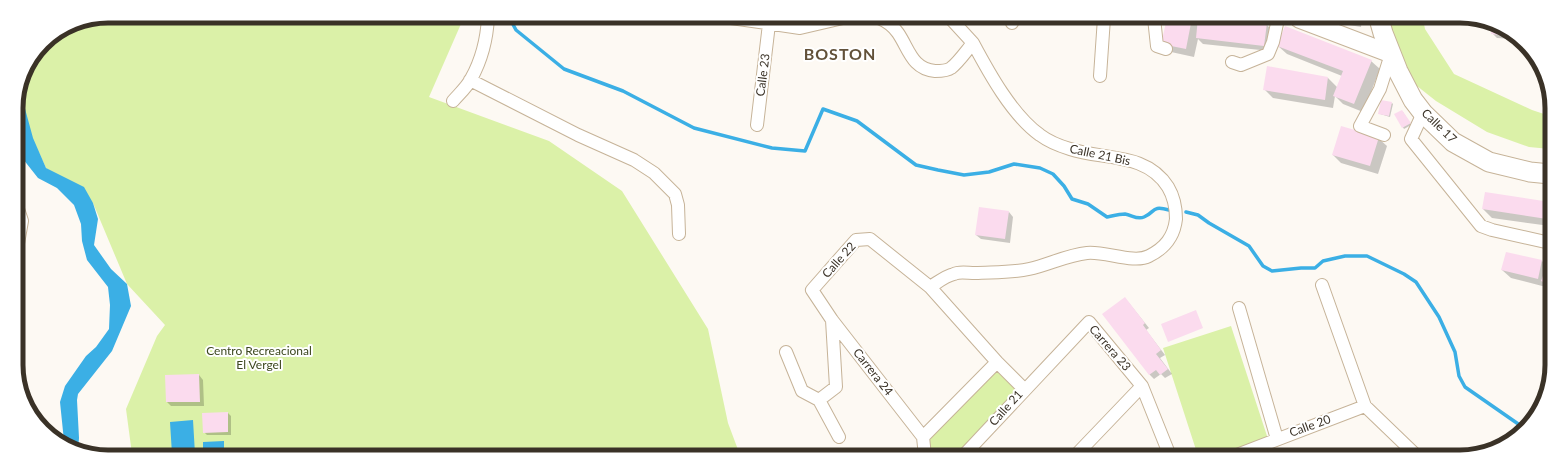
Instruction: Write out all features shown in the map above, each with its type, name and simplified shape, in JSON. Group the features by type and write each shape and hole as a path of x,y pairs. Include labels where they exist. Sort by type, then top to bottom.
{"main road":[{"path":"1310,23 1391,54"},
{"name":"Calle 17","path":"1381,23 1398,71 1413,100 1423,113 1453,142 1490,162 1530,172 1545,174"}],"street":[{"path":"453,101 470,80 481,54 488,23"},
{"name":"Calle 23","path":"757,125 767,23"},
{"path":"776,23 800,28 822,23"},
{"path":"888,23 898,32 910,55 921,66 930,70 940,71 950,68 973,43"},
{"name":"Calle 21 Bis","path":"930,287 954,273 1015,271 1030,269 1086,253 1103,253 1132,258 1148,257 1163,248 1170,239 1176,217 1172,195 1164,182 1145,167 1120,158 1070,150 1050,141 1025,122 992,77 973,43 955,23"},
{"path":"1100,76 1104,23"},
{"path":"1155,23 1157,46 1166,48"},
{"path":"1232,62 1241,65 1268,54 1273,42 1277,23"},
{"path":"1384,135 1360,126 1380,88 1391,54"},
{"path":"470,80 578,136 634,160 654,173 675,194 678,205 679,234"},
{"path":"1423,113 1411,139 1481,226 1492,230 1545,242"},
{"name":"Calle 21","path":"870,239 930,287 997,362 1025,390 968,450"},
{"name":"Calle 22","path":"812,290 856,240 870,239"},
{"path":"1322,285 1365,406 1411,450"},
{"name":"Carrera 24","path":"812,290 832,320 923,437"},
{"path":"1239,308 1277,439"},
{"path":"819,400 836,388 832,320"},
{"name":"Carrera 23","path":"1025,390 1089,322 1142,386 1168,450"},
{"path":"786,352 802,391 819,400 839,437"},
{"path":"924,450 923,437 997,362"},
{"path":"1081,450 1142,386"},
{"name":"Calle 20","path":"1249,450 1365,406"}],"green space":[{"name":"Centro Recreacional El Vergel","path":"103,23 461,23 429,97 549,141 622,191 708,329 728,423 738,450 131,450 126,409 157,336 165,325 127,284 93,203 46,168 23,118 23,103 26,86 34,66 44,52 61,37 81,28"},
{"path":"1380,23 1424,23 1425,29 1454,74 1532,110 1545,114 1545,149 1529,147 1487,132 1436,101 1398,71"},
{"path":"1231,326 1268,439 1234,450 1196,450 1163,348"},
{"path":"997,362 1025,390 969,450 924,450 923,437"}],"water":[{"path":"23,102 33,138 46,168 84,187 93,203 98,219 94,245 111,269 127,284 131,306 112,351 78,394 78,444 64,438 60,402 65,386 86,356 96,347 109,329 110,305 108,287 87,260 82,241 81,224 74,205 57,188 38,178 23,159"},
{"path":"193,420 195,450 172,450 170,422"},
{"path":"224,441 224,450 203,450 203,442"}],"building":[{"path":"1166,23 1191,23 1186,49 1161,44"},
{"path":"1198,23 1267,23 1264,46 1196,38"},
{"path":"1285,26 1372,60 1354,104 1333,96 1343,71 1277,46"},
{"path":"1491,30 1504,35 1491,34"},
{"path":"1267,66 1328,77 1325,100 1263,90"},
{"path":"1381,100 1392,102 1389,116 1378,114"},
{"path":"1402,110 1411,123 1402,128 1394,114"},
{"path":"1341,126 1379,137 1370,166 1332,155"},
{"path":"1485,192 1545,201 1545,219 1482,209"},
{"path":"979,207 1009,211 1005,239 975,235"},
{"path":"1506,252 1542,260 1538,279 1501,270"},
{"path":"1545,270 1545,282 1541,281"},
{"path":"1125,297 1145,323 1143,325 1161,350 1156,354 1168,369 1160,375 1156,370 1149,375 1102,314"},
{"path":"1196,310 1203,328 1168,342 1161,324"},
{"path":"199,374 200,402 166,402 165,375"},
{"path":"228,412 228,432 203,433 202,413"}],"waterway":[{"path":"512,23 516,30 564,69 623,91 694,128 772,148 805,151 823,109 857,121 916,165 964,175 989,172 1014,164 1040,168 1053,174 1064,186 1072,199 1088,204 1107,217 1125,214 1141,218 1159,208 1169,210"},
{"path":"1186,212 1198,215 1249,246 1263,266 1272,271 1315,268 1323,261 1345,256 1367,256 1404,274 1416,282 1439,317 1455,352 1459,376 1465,387 1520,425"}],"district":[{"name":"BOSTON","path":"840,54"}]}
